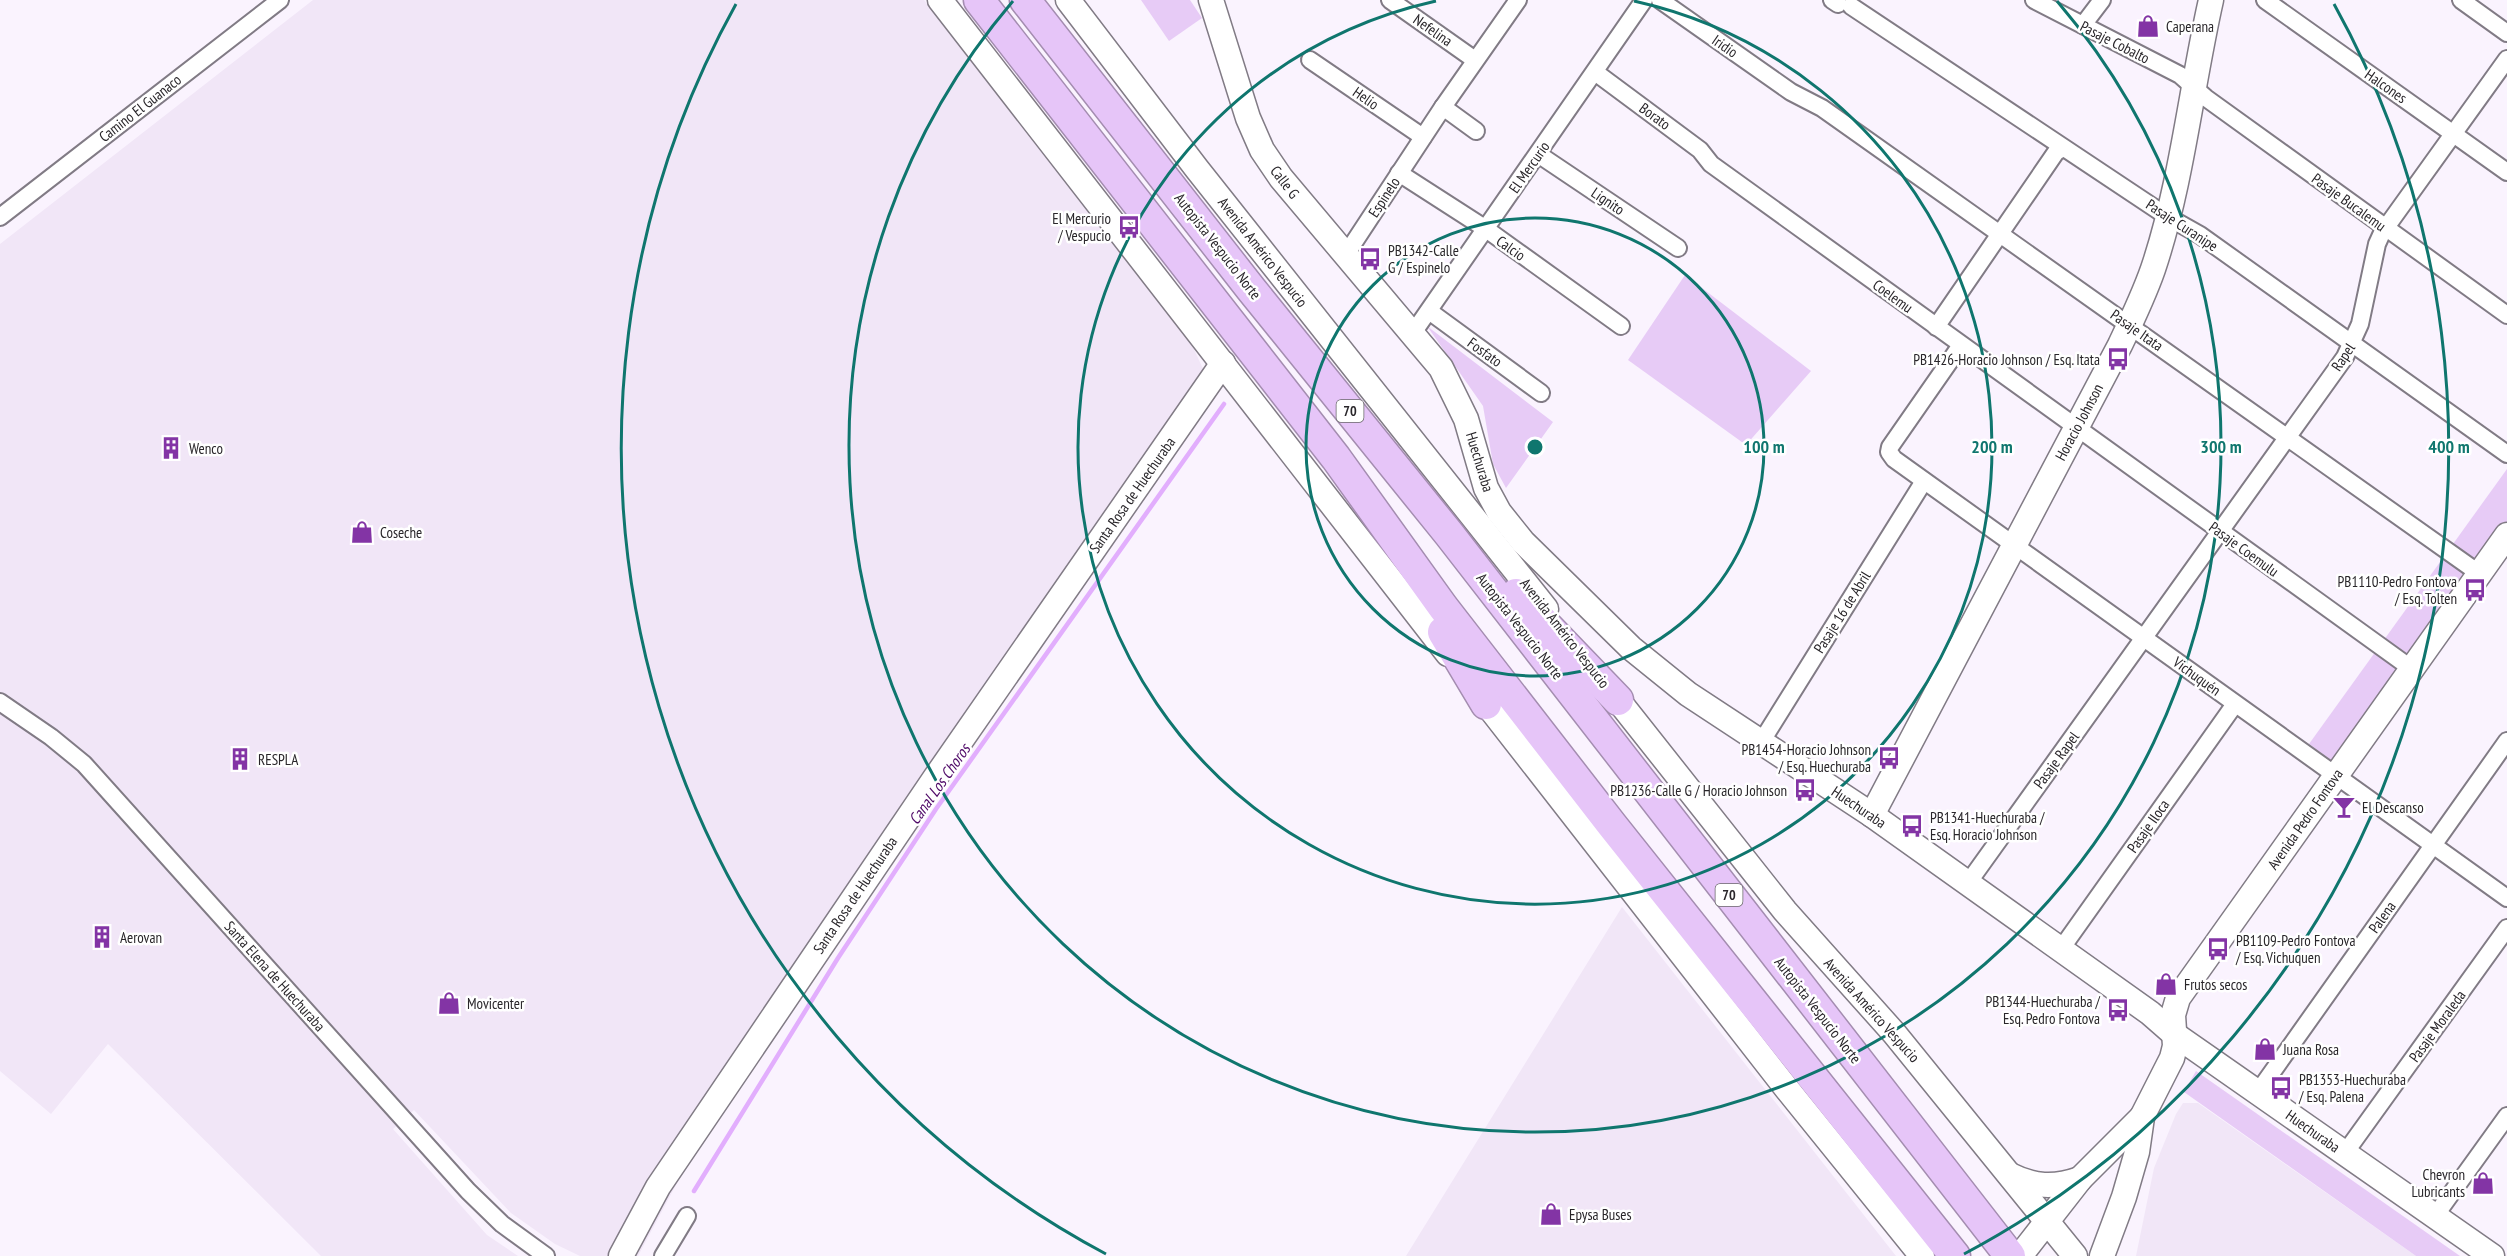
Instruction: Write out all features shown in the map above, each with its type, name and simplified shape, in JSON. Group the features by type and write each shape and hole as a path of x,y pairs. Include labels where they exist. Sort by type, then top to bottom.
{"highway":[{"path":"979,0 1336,459 1443,607 1612,825 1955,1256"},
{"name":"Autopista Vespucio Norte","path":"1025,0 1251,289 1449,534 2010,1256"},
{"path":"1336,459 1486,704"},
{"path":"1449,534 1517,595 1618,700"}],"main road":[{"path":"939,0 1787,1089 1922,1256"},
{"name":"Avenida Américo Vespucio","path":"1068,0 1197,169 1785,911 1894,1032 2010,1175 2042,1227 2074,1256"},
{"name":"Calle G","path":"1211,0 1248,118 1262,150 1281,178 1345,256 1413,333"},
{"name":"Horacio Johnson","path":"1872,815 2130,325 2153,270 2168,217 2211,0"},
{"name":"Huechuraba","path":"1413,333 1441,368 1453,388 1466,419 1486,488 1510,528 1656,670 1760,744 1872,815 2150,1013 2174,1034 2492,1256"},
{"name":"Santa Rosa de Huechuraba","path":"621,1256 658,1187 935,778 1223,363"},
{"name":"Avenida Pedro Fontova","path":"2020,1256 2079,1179 2142,1117 2172,1058 2173,1015 2181,992 2480,574 2504,546"},
{"name":"Avenida Pedro Fontova","path":"2102,1256 2124,1197 2137,1152 2142,1117"},
{"path":"2010,1175 2030,1183 2047,1186 2064,1185 2079,1179"}],"street":[{"name":"Camino El Guanaco","path":"3,211 280,0"},
{"name":"Nefelina","path":"1390,0 1475,60"},
{"path":"1422,137 1518,0"},
{"name":"El Mercurio","path":"1413,333 1644,0"},
{"name":"Iridio","path":"1660,0 1791,92"},
{"name":"Pasaje Cobalto","path":"2034,0 2180,75 2193,86"},
{"path":"2083,25 2102,0"},
{"name":"Halcones","path":"2265,0 2507,172"},
{"path":"2461,0 2507,33"},
{"name":"Pasaje Curanipe","path":"1840,3 2063,148 2070,150 2168,217 2200,235 2507,454"},
{"name":"Rapel","path":"2144,638 2353,344 2360,324 2377,244 2385,227 2507,59"},
{"name":"Helio","path":"1310,60 1422,137"},
{"name":"Borato","path":"1595,72 1700,150 1711,165"},
{"name":"Pasaje Bucalemu","path":"2193,86 2206,99 2507,315"},
{"name":"Pasaje Itata","path":"1791,92 1822,108 2480,574"},
{"path":"1443,107 1476,131"},
{"name":"Espinelo","path":"1345,256 1422,137"},
{"path":"1935,327 2056,152 2063,148"},
{"name":"Lignito","path":"1538,154 1678,248"},
{"name":"Coelemu","path":"1711,165 2075,428"},
{"name":"Calcio","path":"1399,173 1486,230 1622,326"},
{"name":"Fosfato","path":"1429,311 1541,393"},
{"name":"Vichuquén","path":"1961,345 1892,443 1889,452 1894,459 2507,898"},
{"name":"Pasaje Coemulu","path":"2075,428 2412,669"},
{"name":"Pasaje 16 de Abril","path":"1760,744 1924,481"},
{"name":"Pasaje Rapel","path":"1968,883 2144,638"},
{"name":"Santa Elena de Huechuraba","path":"0,702 51,737 84,764 468,1191 502,1224 546,1256"},
{"name":"Pasaje Iloca","path":"2061,949 2235,704"},
{"name":"Palena","path":"2258,1092 2507,741"},
{"name":"Pasaje Moraleda","path":"2345,1153 2507,928"},
{"path":"2435,1216 2507,1116"},
{"path":"663,1256 687,1216"}],"shaded area":[{"path":"313,0 924,0 1177,313 1205,373 692,1155 638,1256 580,1256 555,1244 511,1213 414,1110 393,1129 487,1235 518,1256 321,1256 108,1044 51,1114 0,1071 0,244"},
{"path":"1141,0 1190,0 1202,18 1169,41"},
{"path":"1685,275 1811,371 1746,445 1628,360"},
{"path":"1427,326 1553,422 1506,488 1493,464 1483,406"},
{"path":"2507,469 2507,522 2335,763 2309,744"},
{"path":"1622,907 1753,1074 1896,1256 1406,1256"},
{"path":"2196,1071 2460,1256 2416,1256 2184,1092"},
{"path":"2183,1103 2198,1103 2416,1256 2136,1256 2154,1168 2176,1114"}],"waterway":[{"name":"Canal Los Choros","path":"694,1191 838,958 936,809 1224,404"}],"place":[{"name":"Caperana","path":"2148,26"},
{"name":"El Mercurio / Vespucio","path":"1129,227"},
{"name":"PB1342-Calle G / Espinelo","path":"1370,259"},
{"name":"PB1426-Horacio Johnson / Esq. Itata","path":"2118,359"},
{"name":"Wenco","path":"171,448"},
{"name":"Coseche","path":"362,532"},
{"name":"PB1110-Pedro Fontova / Esq. Tolten","path":"2475,590"},
{"name":"PB1454-Horacio Johnson / Esq. Huechuraba","path":"1889,758"},
{"name":"RESPLA","path":"240,759"},
{"name":"PB1236-Calle G / Horacio Johnson","path":"1805,790"},
{"name":"El Descanso","path":"2344,807"},
{"name":"PB1341-Huechuraba / Esq. Horacio Johnson","path":"1912,826"},
{"name":"Aerovan","path":"102,937"},
{"name":"PB1109-Pedro Fontova / Esq. Vichuquen","path":"2218,949"},
{"name":"Frutos secos","path":"2166,984"},
{"name":"Movicenter","path":"449,1003"},
{"name":"PB1344-Huechuraba / Esq. Pedro Fontova","path":"2118,1010"},
{"name":"Juana Rosa","path":"2265,1049"},
{"name":"PB1353-Huechuraba / Esq. Palena","path":"2281,1088"},
{"name":"Chevron Lubricants","path":"2483,1183"},
{"name":"Epysa Buses","path":"1551,1214"}]}
